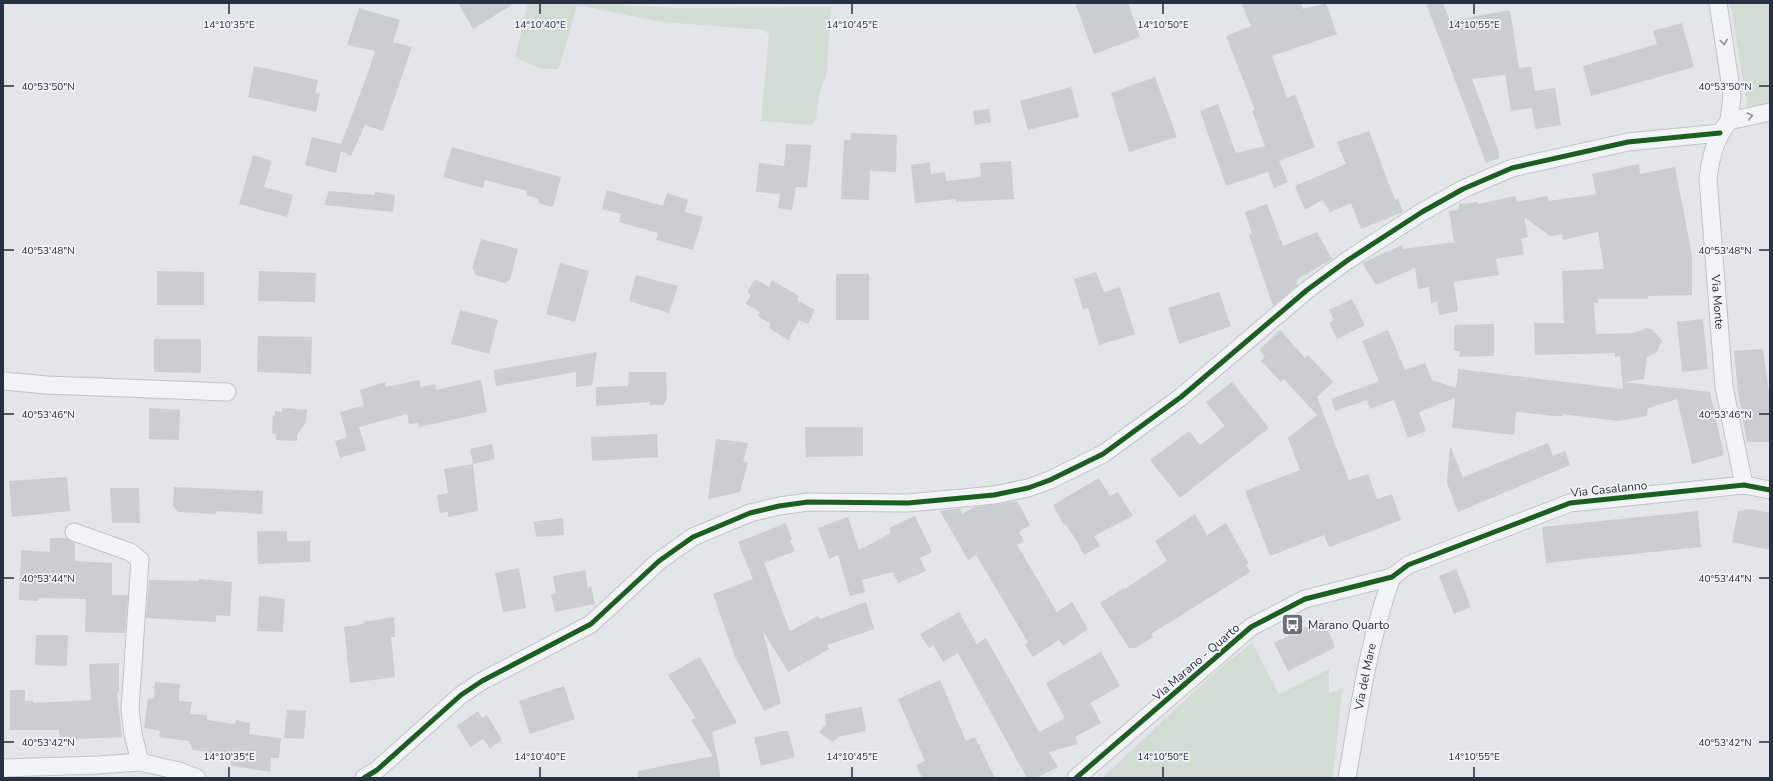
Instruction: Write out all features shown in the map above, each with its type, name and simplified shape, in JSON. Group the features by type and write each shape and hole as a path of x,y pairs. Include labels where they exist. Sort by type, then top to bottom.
{"street":[{"name":"Via Monte","path":"1718,3 1732,95 1724,127 1710,157 1708,178 1724,387 1744,486"},
{"path":"364,778 377,770 466,691 482,681 591,624 660,561 693,537 750,513 779,506 808,502 908,503 994,495 1028,488 1050,480 1103,454 1181,397 1307,290 1348,260 1422,212 1463,189 1512,168 1628,142 1724,127 1770,112"},
{"path":"3,381 227,392"},
{"name":"Via Casalanno","path":"1392,577 1408,565 1570,503 1744,486 1770,490"},
{"path":"74,532 130,552 140,560 130,710 133,734 140,762"},
{"name":"Via Marano - Quarto","path":"1076,778 1251,627 1305,598 1392,577"},
{"name":"Via del Mare","path":"1347,778 1367,660 1380,609 1392,577"},
{"path":"3,768 140,762 180,771 197,778"}],"shaded area":[{"path":"528,3 615,3 675,8 831,7 827,72 819,94 816,119 812,125 761,121 769,35 764,30 663,22 577,5 560,65 557,69 542,69 515,58"},
{"path":"1730,3 1770,3 1770,107 1748,109"},
{"path":"1252,643 1279,694 1329,669 1329,693 1342,690 1333,778 1102,778 1213,674"}],"building":[{"path":"458,3 515,3 473,29"},
{"path":"1075,3 1128,3 1140,37 1094,54"},
{"path":"1241,3 1301,3 1303,9 1326,3 1337,34 1272,56 1287,98 1295,94 1315,147 1279,161 1288,182 1274,188 1268,172 1226,186 1200,111 1218,104 1236,153 1265,146 1252,111 1255,110 1226,36 1251,26"},
{"path":"1426,3 1443,3 1450,21 1510,10 1519,68 1531,67 1535,91 1555,88 1561,125 1535,129 1532,108 1511,111 1505,75 1472,79 1499,152 1499,158 1486,163"},
{"path":"359,8 400,20 393,42 412,47 383,131 365,125 351,156 341,151 336,173 305,165 312,137 341,144 369,70 375,51 347,45"},
{"path":"1682,23 1694,67 1591,96 1583,66 1657,44 1653,31"},
{"path":"254,66 318,80 315,93 320,94 316,112 248,97"},
{"path":"1155,77 1177,137 1129,152 1111,93"},
{"path":"1071,87 1079,117 1028,130 1020,101"},
{"path":"989,109 991,122 975,125 973,111"},
{"path":"1369,131 1395,200 1398,199 1403,212 1361,229 1351,203 1330,212 1322,200 1305,210 1295,186 1346,164 1337,142"},
{"path":"851,133 897,135 896,172 870,171 869,200 841,199 844,140 850,140"},
{"path":"786,144 811,145 807,187 796,187 792,210 778,208 780,194 756,192 759,163 784,166"},
{"path":"452,147 561,177 553,207 538,203 539,199 526,195 527,191 485,180 483,188 443,177"},
{"path":"253,155 272,161 264,187 293,195 287,217 239,204"},
{"path":"1011,161 1014,199 956,202 956,199 915,203 911,165 930,162 931,174 945,172 946,181 981,177 980,163"},
{"path":"1639,164 1640,174 1675,167 1692,255 1692,295 1648,296 1648,299 1598,299 1598,303 1594,303 1596,334 1633,333 1647,328 1653,330 1662,341 1656,353 1647,357 1644,379 1624,382 1710,392 1724,455 1692,464 1677,399 1648,408 1647,416 1618,421 1562,414 1562,416 1556,416 1516,412 1514,435 1452,428 1455,398 1419,412 1426,431 1408,438 1394,400 1370,409 1367,400 1335,411 1331,399 1379,381 1362,341 1388,330 1405,370 1425,363 1432,380 1456,388 1458,369 1623,389 1620,356 1615,357 1615,353 1535,355 1534,323 1564,323 1562,271 1604,269 1598,232 1563,240 1562,234 1550,236 1524,217 1528,237 1521,239 1524,254 1496,259 1499,275 1454,282 1458,311 1439,315 1437,302 1431,303 1429,287 1418,289 1415,268 1376,285 1362,263 1402,245 1403,249 1454,242 1449,211 1459,210 1459,204 1478,202 1478,204 1515,196 1517,202 1547,196 1549,201 1596,194 1592,174"},
{"path":"607,190 663,206 667,193 688,200 685,212 703,217 693,250 656,240 658,233 619,222 621,214 602,209"},
{"path":"329,191 374,195 375,192 395,195 393,212 324,205"},
{"path":"1267,204 1283,246 1317,232 1332,259 1296,280 1298,285 1273,306 1249,235 1252,233 1245,212"},
{"path":"481,239 518,249 510,280 505,283 476,275 472,268"},
{"path":"560,263 589,271 575,322 546,314"},
{"path":"157,271 204,272 204,305 157,305"},
{"path":"259,271 316,273 315,302 258,301"},
{"path":"1096,272 1104,292 1120,287 1135,334 1099,345 1088,308 1083,309 1074,279"},
{"path":"836,274 869,274 869,320 836,320"},
{"path":"636,275 678,286 669,313 629,301"},
{"path":"755,279 769,287 772,280 799,296 797,300 815,310 808,324 799,320 788,340 769,328 771,324 758,316 760,312 746,304 751,295 747,292"},
{"path":"1219,292 1231,326 1179,344 1168,308"},
{"path":"1352,299 1365,325 1337,339 1329,323 1334,320 1329,310"},
{"path":"460,310 498,320 489,354 451,344"},
{"path":"1703,319 1708,369 1682,372 1677,322"},
{"path":"1494,324 1494,356 1459,357 1460,351 1454,351 1454,325"},
{"path":"1280,330 1305,358 1308,355 1333,382 1317,397 1349,480 1368,474 1377,499 1392,494 1401,520 1329,547 1324,535 1270,556 1245,491 1300,470 1288,438 1317,415 1284,379 1281,382 1261,361 1265,356 1259,350"},
{"path":"258,336 312,337 311,374 257,372"},
{"path":"154,339 201,339 201,373 154,372"},
{"path":"1763,349 1770,400 1770,442 1747,442 1738,393 1734,351"},
{"path":"597,352 592,385 576,387 576,372 496,386 494,370"},
{"path":"629,372 666,372 667,399 663,405 650,405 650,402 596,406 596,387 628,386"},
{"path":"419,380 421,387 435,384 436,390 481,380 487,412 419,427 418,423 409,424 407,414 359,427 366,450 340,458 335,441 347,437 340,412 364,405 360,390 385,382 386,387"},
{"path":"1232,382 1269,428 1180,498 1150,460 1189,431 1200,445 1225,426 1206,402"},
{"path":"149,408 180,410 179,440 149,439"},
{"path":"282,408 307,410 306,422 297,435 297,441 276,440 276,434 272,433 273,415 275,416 275,411 282,412"},
{"path":"805,427 863,427 863,456 806,457"},
{"path":"657,434 658,457 592,461 591,437"},
{"path":"716,439 748,443 743,462 748,462 740,492 708,499"},
{"path":"1548,443 1553,456 1565,451 1570,465 1458,512 1447,483 1450,446 1463,477"},
{"path":"492,444 495,459 473,464 470,449"},
{"path":"473,464 478,511 448,517 448,512 440,513 437,495 448,493 444,469"},
{"path":"67,477 70,511 12,517 9,481"},
{"path":"1099,478 1110,496 1118,492 1133,516 1094,536 1100,546 1084,555 1078,543 1066,525 1064,525 1053,505"},
{"path":"174,487 263,491 262,514 216,511 216,514 178,512 173,506"},
{"path":"110,488 139,488 140,523 112,523"},
{"path":"1017,501 1030,525 1019,532 1024,541 1017,545 1057,612 1072,602 1088,629 1063,646 1059,640 1033,657 1025,645 1028,642 976,555 968,560 940,511 960,508 962,514 974,507"},
{"path":"1749,509 1770,513 1770,550 1732,542 1738,511"},
{"path":"1698,511 1701,547 1546,563 1542,527"},
{"path":"1195,514 1207,535 1226,523 1249,564 1246,565 1250,572 1151,634 1153,637 1135,648 1129,648 1100,603 1124,588 1125,589 1167,561 1155,541"},
{"path":"915,516 932,552 920,558 926,571 898,583 893,572 862,580 865,592 850,596 838,555 829,559 818,528 848,517 859,550 891,533 889,528"},
{"path":"563,518 564,535 537,537 533,522"},
{"path":"786,523 792,539 790,541 795,551 764,563 790,631 818,616 820,619 866,602 874,629 827,645 829,649 788,672 763,631 781,703 764,711 735,657 713,594 753,579 738,542"},
{"path":"257,531 287,531 287,541 310,541 310,562 258,564"},
{"path":"50,538 66,538 75,543 75,561 112,563 112,595 128,595 125,633 85,632 86,599 38,598 38,601 19,600 21,550 50,552"},
{"path":"519,568 526,608 503,612 495,573"},
{"path":"1456,569 1471,607 1454,614 1439,576"},
{"path":"585,570 588,588 591,586 595,604 555,612 551,595 556,593 553,576"},
{"path":"199,579 232,582 230,616 216,615 216,622 146,618 149,580 199,581"},
{"path":"259,596 285,599 283,632 257,631"},
{"path":"959,612 977,644 986,638 1039,732 1065,718 1046,683 1101,652 1120,686 1090,703 1101,723 1075,737 1078,744 1049,752 1058,767 1036,778 1027,778 958,653 943,662 933,645 929,648 920,634"},
{"path":"394,617 395,637 391,637 395,677 350,683 344,627"},
{"path":"1322,619 1334,643 1334,648 1288,671 1274,643"},
{"path":"36,635 68,635 67,666 35,665"},
{"path":"700,657 737,723 712,732 721,778 638,778 638,771 713,756 691,720 696,718 668,675"},
{"path":"119,663 119,693 117,691 122,737 60,740 59,730 10,730 10,690 25,690 25,701 33,701 33,703 91,700 89,664"},
{"path":"940,680 966,741 975,737 995,778 922,778 916,765 925,761 898,699"},
{"path":"155,682 180,684 179,701 192,702 190,714 207,715 207,720 235,724 236,720 250,723 249,734 281,738 279,758 271,758 270,772 231,766 232,758 208,756 209,752 193,750 189,741 159,737 160,731 144,728 148,698 154,699"},
{"path":"564,686 575,719 530,734 519,701"},
{"path":"862,707 866,731 838,737 833,742 819,732 826,724 825,714"},
{"path":"287,710 306,711 304,739 284,738"},
{"path":"478,711 482,718 487,715 502,740 490,748 483,739 470,747 457,726"},
{"path":"782,731 788,731 795,757 761,766 754,738"}],"cycle path":[{"path":"364,778 377,770 461,695 482,681 591,624 659,561 693,537 750,513 779,506 808,502 908,503 994,495 1028,488 1050,480 1103,454 1181,397 1307,290 1348,260 1422,212 1463,189 1512,168 1628,142 1720,133"},
{"path":"1076,778 1251,627 1305,599 1392,577 1408,565 1570,503 1744,485 1770,490"}],"place":[{"name":"Marano Quarto","path":"1292,625"}]}
